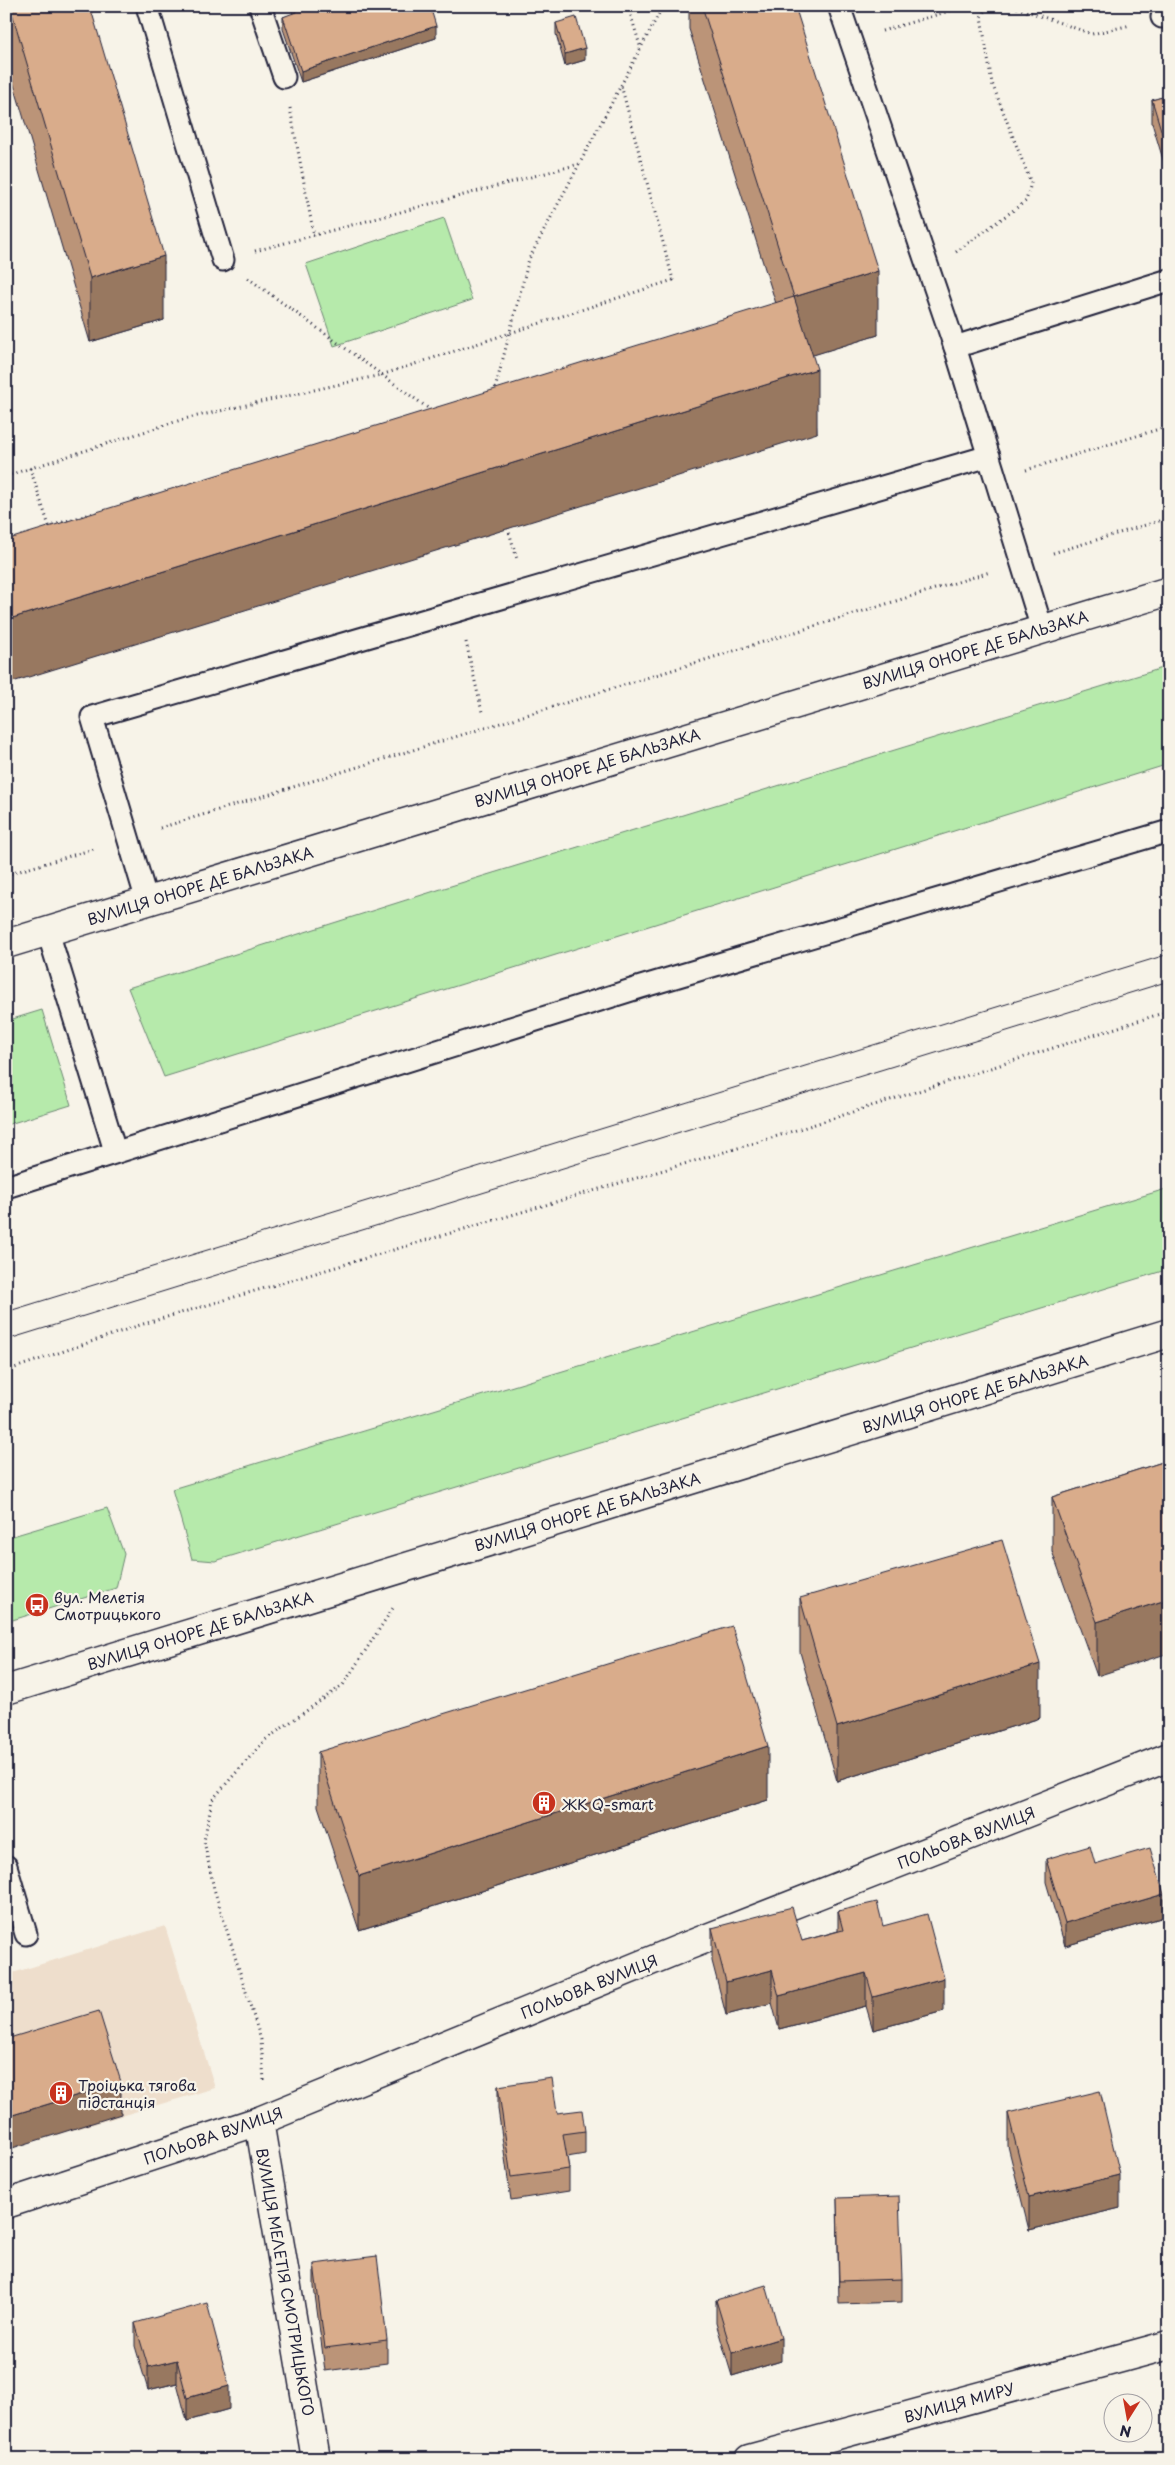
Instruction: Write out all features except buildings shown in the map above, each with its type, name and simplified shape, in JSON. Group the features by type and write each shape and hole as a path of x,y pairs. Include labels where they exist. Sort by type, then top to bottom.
{"street":[{"name":"ВУЛИЦЯ ОНОРЕ ДЕ БАЛЬЗАКА","path":"6,944 1169,591"},
{"name":"ВУЛИЦЯ ОНОРЕ ДЕ БАЛЬЗАКА","path":"6,1690 1169,1333"},
{"name":"ПОЛЬОВА ВУЛИЦЯ","path":"6,2204 259,2121 687,1946 1169,1757"},
{"name":"ВУЛИЦЯ МЕЛЕТІЯ СМОТРИЦЬКОГО","path":"259,2121 316,2459"},
{"name":"ВУЛИЦЯ МИРУ","path":"749,2459 1169,2345"}],"lane":[{"path":"147,6 223,260"},
{"path":"260,6 284,77"},
{"path":"839,6 955,347 1042,629"},
{"path":"955,347 1169,280"},
{"path":"147,901 92,717 989,456"},
{"path":"6,1187 115,1151 632,990 1169,831"},
{"path":"48,932 115,1151"},
{"path":"6,1866 26,1934"}],"path":[{"path":"628,6 641,49"},
{"path":"503,392 494,395 530,259 663,6"},
{"path":"850,41 966,6"},
{"path":"929,271 1026,202 1031,183 992,82 981,17 987,6"},
{"path":"1012,6 1092,34 1166,16"},
{"path":"284,77 314,236"},
{"path":"6,476 184,419 381,375 673,280 621,85"},
{"path":"223,260 580,164"},
{"path":"223,260 435,413 426,416"},
{"path":"6,269 9,278 6,297"},
{"path":"996,479 1169,426"},
{"path":"30,468 50,526 106,509"},
{"path":"6,875 1169,518"},
{"path":"459,610 482,712"},
{"path":"6,1371 140,1325 765,1140 1169,1011"},
{"path":"259,2121 264,2087 261,2040 212,1880 204,1842 212,1800 266,1740 343,1685 390,1617 412,1564"}],"shaded area":[{"path":"165,1926 215,2088 6,2150 6,1975"}],"green space":[{"path":"444,218 472,300 334,346 306,264"},
{"path":"1169,666 1169,764 164,1077 128,988 441,889"},
{"path":"42,1010 71,1105 6,1125 6,1021"},
{"path":"1169,1188 1169,1269 215,1561 192,1559 172,1489"},
{"path":"107,1508 124,1554 116,1588 6,1622 6,1538"}],"tram line":[{"path":"6,1312 1169,954"},
{"path":"6,1340 1169,981"}],"place":[{"name":"вул. Мелетія Смотрицького","path":"37,1605"},
{"name":"ЖК Q-smart","path":"544,1803"},
{"name":"Троiцька тягова пiдстанцiя","path":"61,2093"}]}
